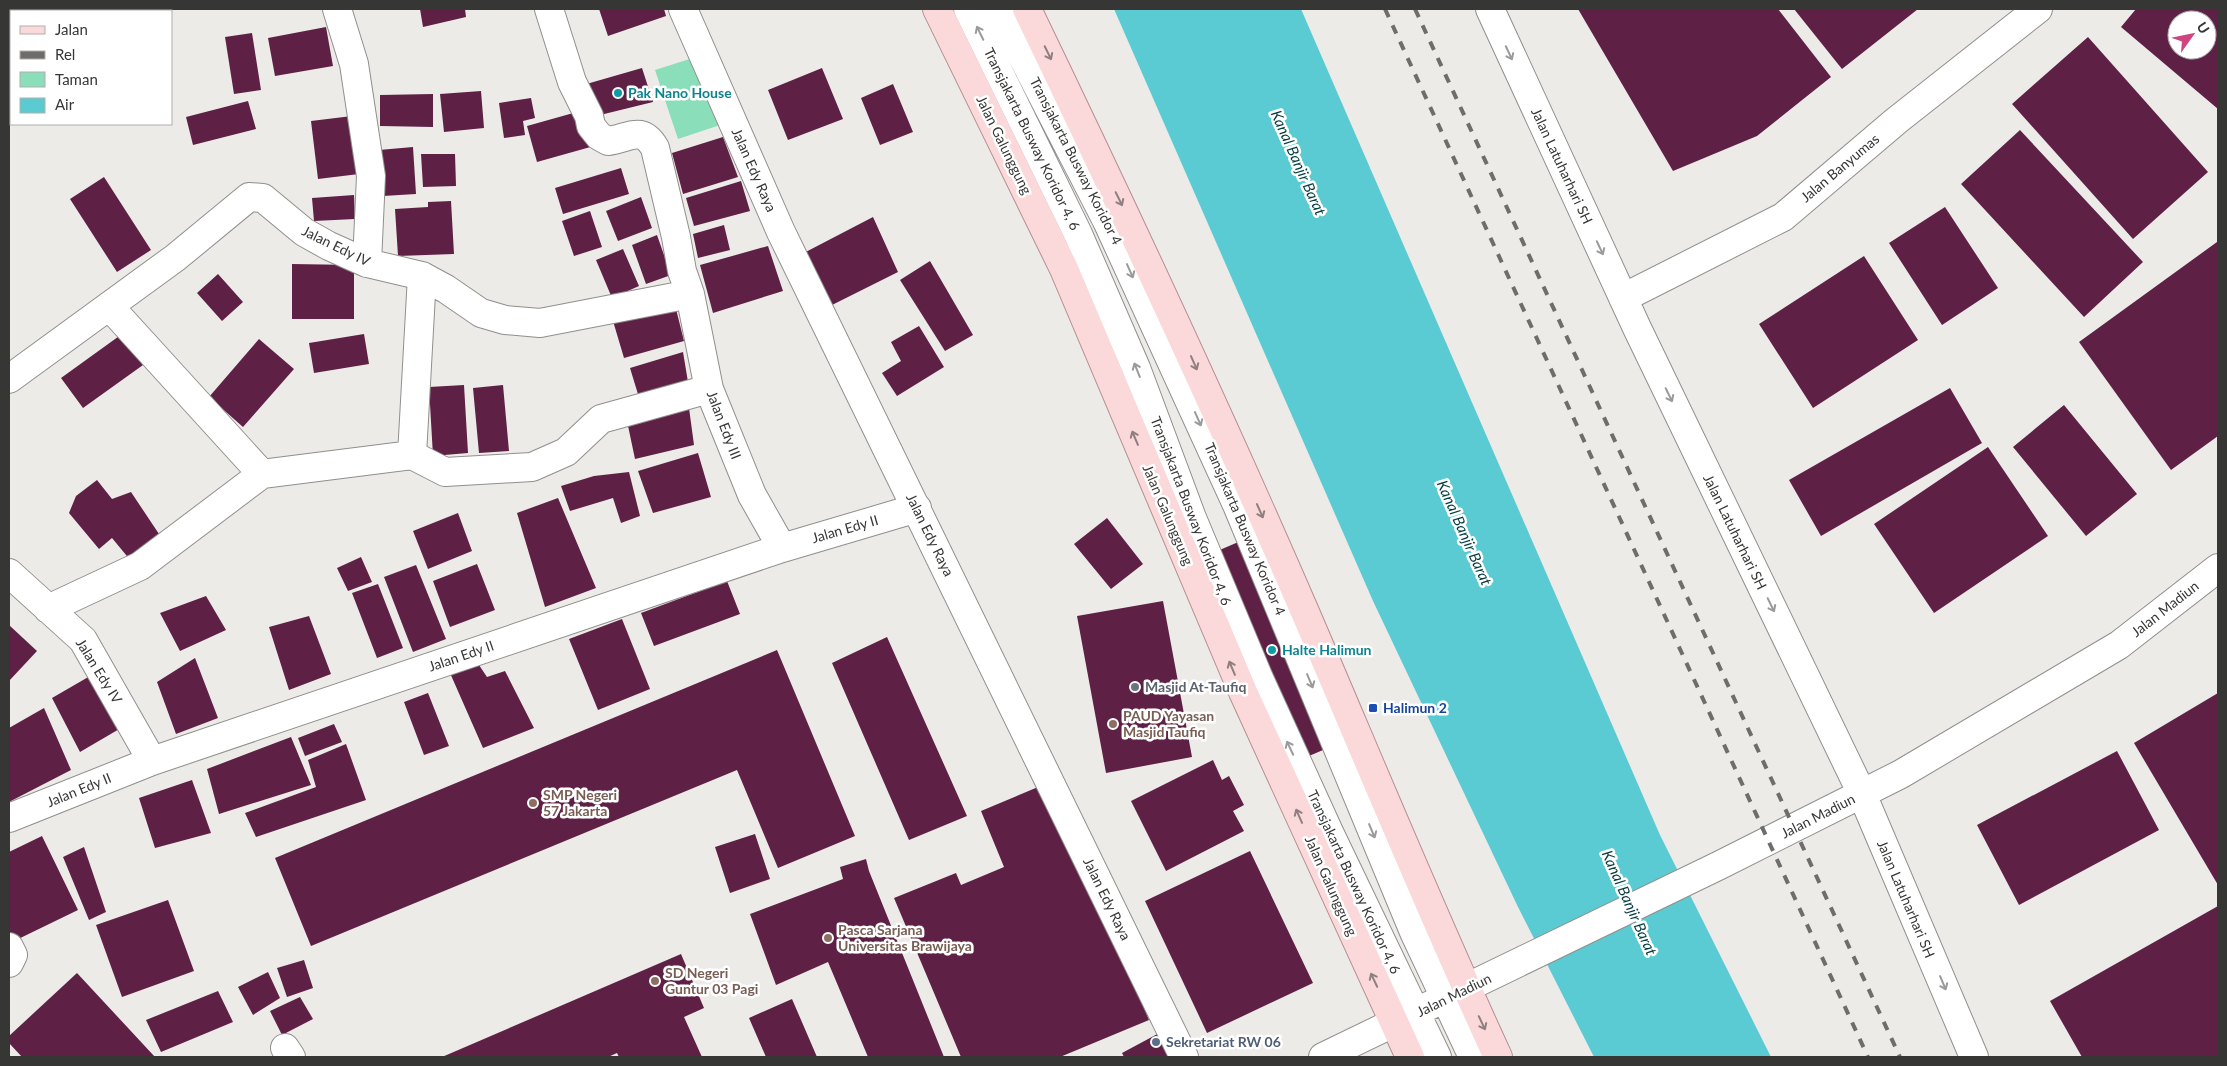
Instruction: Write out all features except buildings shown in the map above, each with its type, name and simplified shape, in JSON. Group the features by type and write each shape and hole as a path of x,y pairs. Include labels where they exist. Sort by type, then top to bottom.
{"main road":[{"name":"Jalan Galunggung","path":"937,9 1064,269 1242,692 1405,1019 1410,1057"},
{"path":"1027,9 1148,260 1305,611 1425,896 1456,994 1498,1057"}],"street":[{"path":"337,9 354,64 371,176 367,263"},
{"name":"Jalan Edy III","path":"549,9 572,82 591,126 599,136 608,141 632,134 640,134 651,140 655,148 682,271 690,294 709,389 752,495 782,548"},
{"name":"Jalan Edy Raya","path":"683,9 781,232 1184,1057"},
{"name":"Transjakarta Busway Koridor 4, 6","path":"968,9 1078,234 1136,368 1192,518 1258,676 1329,832 1405,1019"},
{"name":"Transjakarta Busway Koridor 4","path":"998,9 1107,221 1237,505 1414,932 1456,994 1474,1057"},
{"name":"Jalan Latuharhari SH","path":"1490,9 1623,298 1862,794 1974,1057"},
{"name":"Jalan Banyumas","path":"1623,298 1783,217 1896,121 2038,9"},
{"name":"Jalan Edy IV","path":"9,379 175,258 249,197 263,198 304,232 367,263 422,276 446,289 481,313 505,320 540,323 690,294"},
{"path":"412,456 422,276"},
{"path":"109,306 262,474"},
{"path":"48,609 140,566 262,474 412,456 445,472 532,467 566,452 601,419 709,389"},
{"name":"Jalan Edy II","path":"9,818 152,761 782,548 917,508"},
{"name":"Jalan Madiun","path":"1323,1057 1491,978 1901,774 2119,644 2218,568"},
{"name":"Jalan Edy IV","path":"9,573 83,640 152,761"},
{"path":"9,947 13,955 9,963"},
{"path":"1405,1019 1437,1057"}],"green space":[{"path":"696,57 720,125 678,139 655,70"}],"water":[{"name":"Kanal Banjir Barat","path":"1114,9 1301,9 1660,835 1771,1057 1594,1057 1518,907 1373,601"}],"railway":[{"path":"1385,9 1868,1057"},
{"path":"1415,9 1900,1057"}],"place":[{"name":"Pak Nano House","path":"618,93"},
{"name":"Halte Halimun","path":"1272,650"},
{"name":"Masjid At-Taufiq","path":"1135,687"},
{"name":"Halimun 2","path":"1373,708"},
{"name":"PAUD Yayasan Masjid Taufiq","path":"1113,724"},
{"name":"SMP Negeri 57 Jakarta","path":"533,803"},
{"name":"Pasca Sarjana Universitas Brawijaya","path":"828,938"},
{"name":"SD Negeri Guntur 03 Pagi","path":"655,981"},
{"name":"Sekretariat RW 06","path":"1156,1042"}]}
